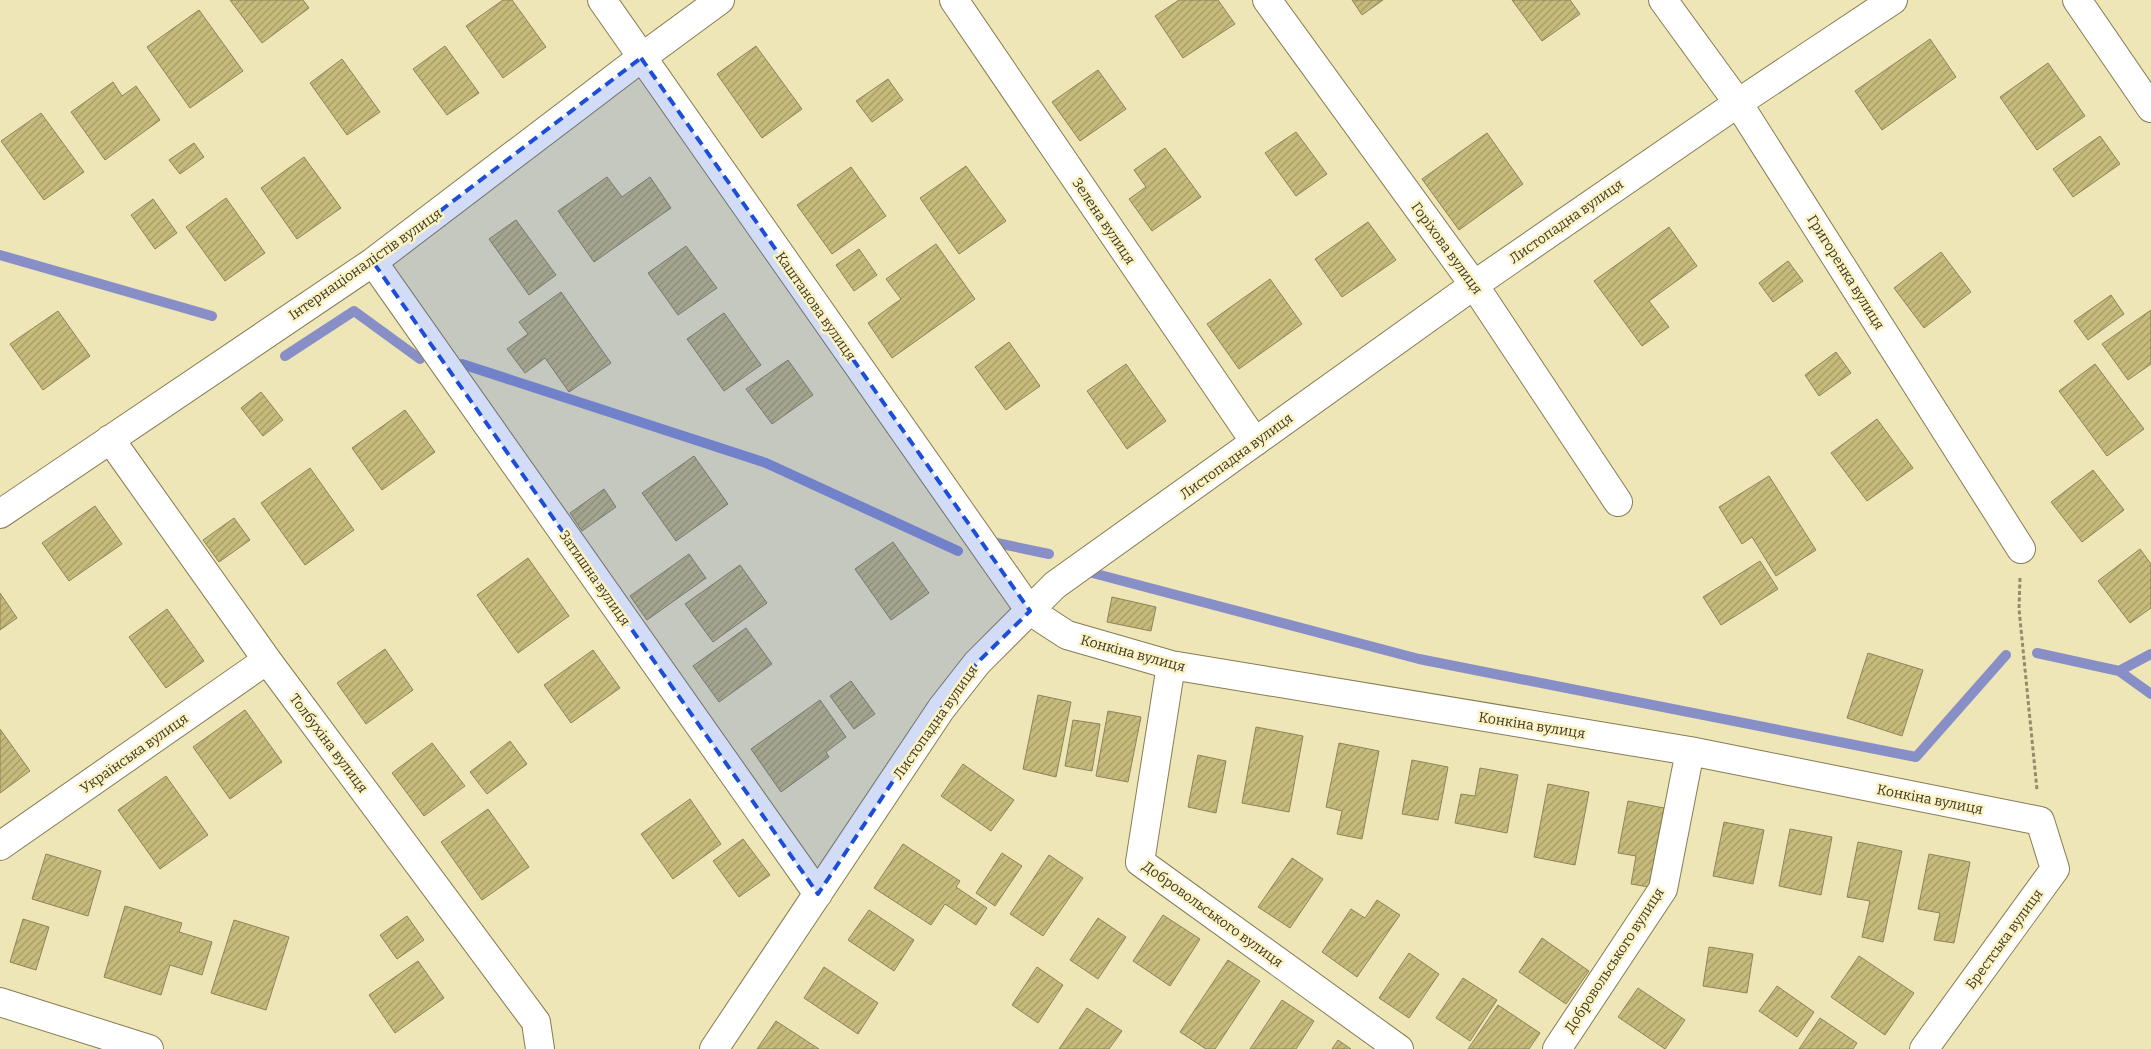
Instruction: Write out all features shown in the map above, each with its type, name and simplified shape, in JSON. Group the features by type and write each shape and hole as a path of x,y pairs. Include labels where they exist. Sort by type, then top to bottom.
{"street":[{"name":"Каштанова вулиця","path":"602,0 1030,611"},
{"name":"Інтернаціоналістів вулиця","path":"0,514 373,262 720,0"},
{"name":"Зелена вулиця","path":"954,0 1255,442"},
{"name":"Горіхова вулиця","path":"1267,0 1474,285 1618,502"},
{"name":"Григоренка вулиця","path":"1663,0 1738,102 2021,550"},
{"name":"Листопадна вулиця","path":"714,1049 941,709 977,662 1056,585 1474,285 1738,102 1893,0"},
{"path":"2078,0 2151,108"},
{"name":"Затишна вулиця","path":"373,262 818,894"},
{"name":"Толбухіна вулиця","path":"110,439 267,660 536,1022 540,1049"},
{"name":"Конкіна вулиця","path":"1030,611 1067,635 1171,665 1690,751 2040,821"},
{"name":"Українська вулиця","path":"0,846 267,660"},
{"name":"Добровольського вулиця","path":"1171,665 1140,862 1399,1049"},
{"name":"Добровольського вулиця","path":"1557,1049 1663,889 1690,751"},
{"name":"Брестська вулиця","path":"1924,1049 2055,869 2040,821"},
{"path":"0,1002 149,1049"}],"path":[{"path":"2021,550 2019,609 2040,821"}],"highlighted area":[{"path":"641,58 1030,611 977,663 941,709 818,894 373,262"}],"building":[{"path":"230,0 303,0 309,8 262,43"},
{"path":"503,0 512,0 546,47 503,78 466,26"},
{"path":"1179,0 1218,0 1235,24 1183,58 1155,16"},
{"path":"1352,0 1383,0 1362,15"},
{"path":"1512,0 1570,0 1580,14 1542,41"},
{"path":"199,10 243,71 190,108 147,47"},
{"path":"1930,39 1956,77 1882,130 1855,91"},
{"path":"445,46 479,93 447,115 413,69"},
{"path":"756,46 802,109 762,138 717,74"},
{"path":"342,59 380,112 347,135 310,83"},
{"path":"2048,63 2085,116 2037,150 2000,97"},
{"path":"1098,70 1126,109 1080,141 1052,102"},
{"path":"888,79 903,100 872,122 856,101"},
{"path":"113,82 122,96 136,86 160,120 105,160 71,112"},
{"path":"41,113 84,172 44,200 1,141"},
{"path":"1296,132 1327,174 1296,196 1265,153"},
{"path":"1487,133 1523,184 1459,230 1422,179"},
{"path":"2100,136 2120,164 2073,197 2053,169"},
{"path":"194,143 204,157 180,174 169,160"},
{"path":"1165,148 1201,197 1152,231 1129,199 1146,187 1134,170"},
{"path":"304,157 341,208 297,239 261,188"},
{"path":"966,166 1006,221 959,254 920,198"},
{"path":"851,167 886,216 832,254 797,205"},
{"path":"607,177 622,197 650,177 671,208 594,262 558,211"},
{"path":"226,198 265,253 225,281 186,227"},
{"path":"153,199 177,233 155,249 131,215"},
{"path":"516,220 556,275 529,295 489,239"},
{"path":"1368,222 1396,260 1342,297 1315,259"},
{"path":"1669,227 1697,266 1649,301 1669,327 1642,346 1594,281"},
{"path":"936,244 975,299 892,358 868,323 901,299 886,279"},
{"path":"686,246 717,288 678,315 648,273"},
{"path":"859,249 877,275 854,291 836,265"},
{"path":"1941,252 1971,292 1924,328 1894,288"},
{"path":"1788,261 1803,281 1773,302 1759,283"},
{"path":"1270,279 1302,324 1239,369 1207,324"},
{"path":"561,292 611,363 569,392 545,358 525,373 507,349 528,334 519,322"},
{"path":"2111,295 2124,314 2088,340 2074,321"},
{"path":"2151,310 2151,364 2128,380 2102,344"},
{"path":"58,311 90,356 43,390 10,344"},
{"path":"724,313 761,365 724,391 687,339"},
{"path":"1009,342 1040,386 1006,410 975,367"},
{"path":"1836,352 1851,373 1819,396 1805,375"},
{"path":"788,360 813,395 772,424 746,389"},
{"path":"1126,364 1166,421 1127,449 1087,391"},
{"path":"2095,364 2144,429 2107,456 2059,391"},
{"path":"261,392 283,420 263,436 241,408"},
{"path":"405,410 435,452 382,490 352,448"},
{"path":"1877,419 1913,468 1867,501 1831,453"},
{"path":"694,456 728,504 676,541 642,493"},
{"path":"310,468 354,530 305,565 261,503"},
{"path":"2093,470 2124,510 2082,542 2051,502"},
{"path":"1769,476 1816,550 1776,576 1752,537 1742,544 1719,507"},
{"path":"604,489 616,507 582,531 570,513"},
{"path":"95,506 122,544 69,581 42,543"},
{"path":"234,518 250,540 219,562 203,540"},
{"path":"893,542 929,593 891,620 855,569"},
{"path":"2140,549 2151,564 2151,608 2130,623 2098,581"},
{"path":"689,554 706,578 647,620 630,596"},
{"path":"528,558 569,616 518,653 477,595"},
{"path":"1760,561 1778,589 1721,625 1703,597"},
{"path":"740,565 767,603 713,642 685,604"},
{"path":"0,593 17,618 0,630"},
{"path":"1112,597 1156,607 1151,631 1107,622"},
{"path":"167,609 204,661 166,688 129,637"},
{"path":"746,628 772,664 719,702 693,666"},
{"path":"385,649 413,690 366,724 337,683"},
{"path":"593,650 620,688 571,723 544,685"},
{"path":"1868,653 1923,670 1902,736 1847,718"},
{"path":"851,681 875,714 854,729 830,696"},
{"path":"1038,695 1071,702 1056,777 1023,769"},
{"path":"820,700 846,737 826,752 829,757 781,792 751,749"},
{"path":"245,710 282,762 230,799 193,747"},
{"path":"1108,711 1141,717 1128,782 1096,776"},
{"path":"1073,720 1100,724 1092,771 1065,766"},
{"path":"1256,727 1303,736 1289,812 1242,803"},
{"path":"0,729 30,771 0,793"},
{"path":"510,741 527,764 487,794 470,772"},
{"path":"432,743 465,786 424,816 392,773"},
{"path":"1339,743 1379,751 1362,839 1337,834 1342,811 1326,807"},
{"path":"1198,755 1226,761 1216,813 1188,807"},
{"path":"1412,760 1448,767 1438,820 1402,814"},
{"path":"963,764 1014,800 991,831 941,796"},
{"path":"1480,768 1518,775 1507,833 1455,823 1461,794 1475,796"},
{"path":"166,776 208,835 160,869 118,810"},
{"path":"1548,784 1589,792 1575,865 1534,857"},
{"path":"690,799 721,844 673,879 641,834"},
{"path":"1628,801 1664,808 1649,887 1631,884 1636,856 1618,853"},
{"path":"488,809 529,867 482,900 441,842"},
{"path":"1724,822 1764,830 1753,884 1713,876"},
{"path":"1790,829 1832,837 1821,895 1779,886"},
{"path":"743,839 770,875 739,897 713,861"},
{"path":"1858,842 1902,851 1883,942 1862,937 1870,901 1847,897"},
{"path":"903,844 960,881 956,887 987,908 976,925 945,904 931,925 874,888"},
{"path":"1002,853 1022,866 995,906 976,893"},
{"path":"46,854 101,871 88,916 32,899"},
{"path":"1929,854 1970,862 1954,943 1934,940 1940,913 1918,909"},
{"path":"1049,855 1083,878 1043,936 1010,914"},
{"path":"1292,858 1323,879 1290,928 1258,907"},
{"path":"1377,900 1400,915 1357,977 1322,952 1351,909 1365,918"},
{"path":"125,906 182,923 179,932 212,942 202,975 170,965 161,995 104,977"},
{"path":"869,910 914,940 894,971 848,940"},
{"path":"1163,915 1200,939 1170,986 1133,961"},
{"path":"407,916 424,940 397,959 380,935"},
{"path":"1098,918 1126,937 1098,979 1070,960"},
{"path":"23,919 49,927 36,970 10,962"},
{"path":"234,920 289,937 266,1010 211,993"},
{"path":"1542,938 1589,971 1566,1004 1519,972"},
{"path":"1709,947 1753,954 1747,993 1703,986"},
{"path":"1409,953 1439,974 1409,1018 1379,998"},
{"path":"1859,956 1914,993 1885,1035 1831,997"},
{"path":"1228,960 1260,981 1215,1049 1206,1049 1180,1032"},
{"path":"418,961 444,998 395,1033 369,995"},
{"path":"824,967 878,1003 858,1034 804,998"},
{"path":"1037,967 1063,985 1038,1023 1012,1005"},
{"path":"1463,978 1497,1000 1470,1041 1436,1018"},
{"path":"1777,986 1814,1012 1797,1037 1759,1011"},
{"path":"1638,988 1685,1020 1665,1049 1618,1017"},
{"path":"1282,1000 1314,1021 1296,1049 1250,1049"},
{"path":"1498,1005 1540,1033 1529,1049 1468,1049"},
{"path":"1087,1008 1122,1031 1109,1049 1059,1049"},
{"path":"1820,1018 1857,1043 1853,1049 1799,1049"},
{"path":"776,1021 819,1049 757,1049"},
{"path":"1338,1040 1351,1049 1332,1049"}],"waterway":[{"path":"0,255 212,316"},
{"path":"285,356 354,311 420,359"},
{"path":"462,364 766,463 958,551"},
{"path":"992,542 1049,554"},
{"path":"1085,571 1419,659 1916,757 2006,655"},
{"path":"2037,653 2119,671 2151,694"},
{"path":"2119,671 2151,654"}]}
